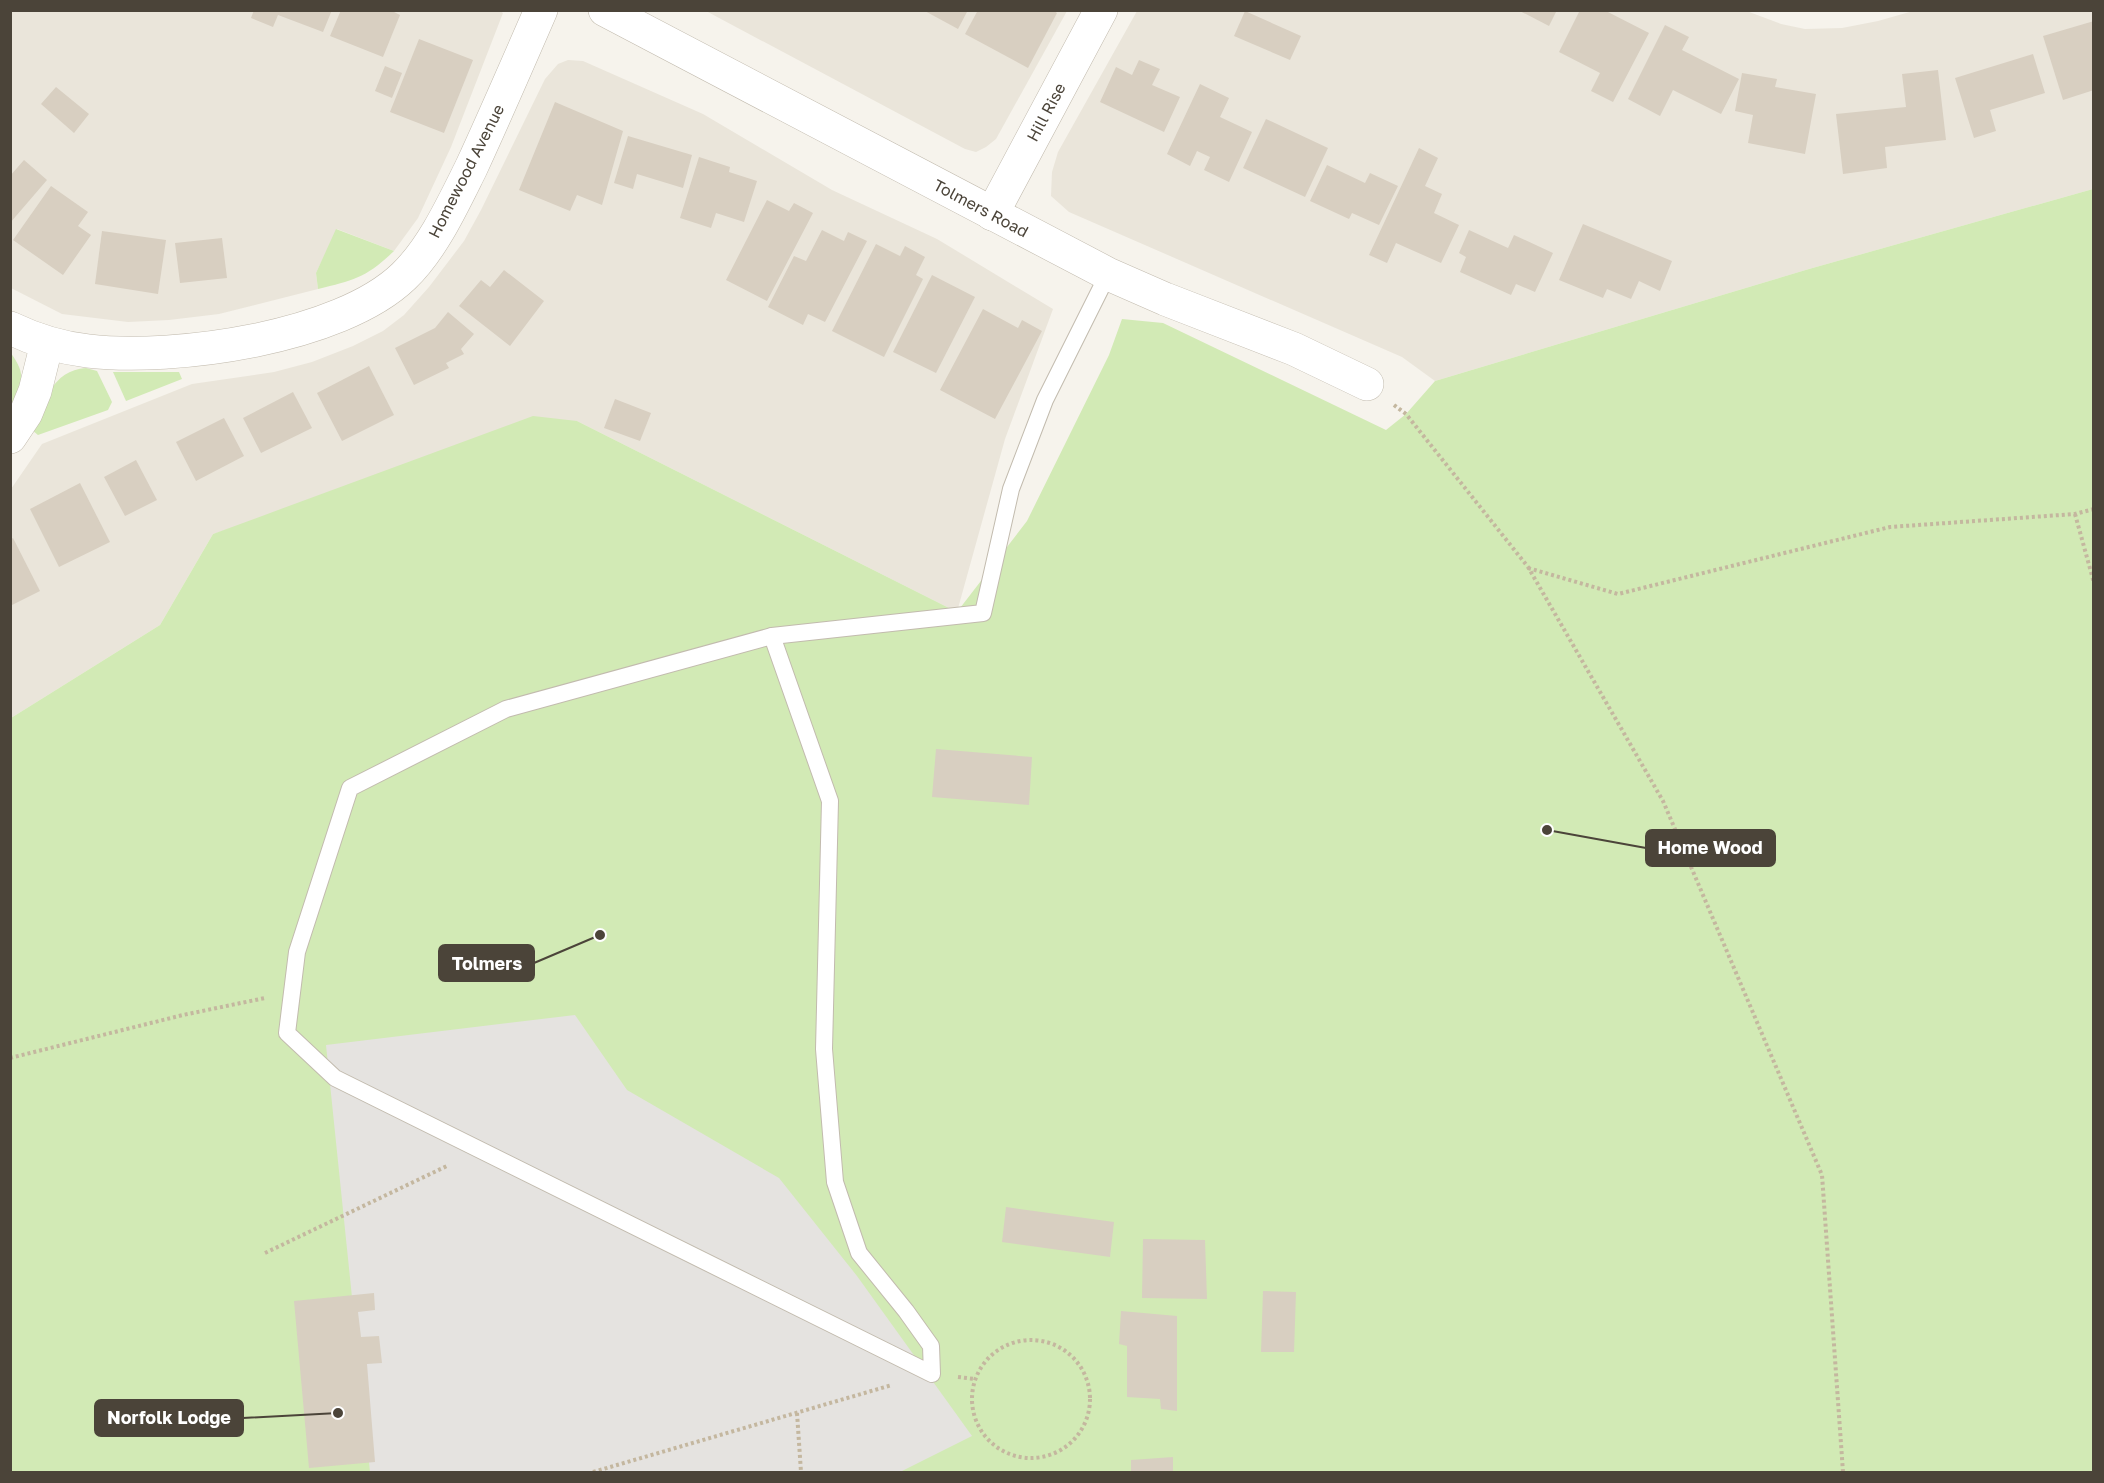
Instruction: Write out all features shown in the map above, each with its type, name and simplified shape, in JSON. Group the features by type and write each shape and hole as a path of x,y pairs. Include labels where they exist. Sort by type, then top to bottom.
{"street":[{"name":"Homewood Avenue","path":"10,328 47,343 87,351 129,354 215,349 303,329 365,304 404,276 433,240 491,126 541,10"},
{"name":"Tolmers Road","path":"605,10 1108,274 1165,299 1294,349 1367,384"},
{"name":"Hill Rise","path":"992,214 1101,10"},
{"path":"10,437 26,413 35,391 47,343"}],"lane":[{"path":"772,636 830,801 824,1049 836,1182 859,1254 906,1311 931,1346 932,1374 335,1078 287,1032 297,952 350,788 506,709 772,636 983,613 1011,489 1045,400 1108,274"}],"path":[{"path":"1367,384 1406,414 1528,567 1663,801 1822,1175 1843,1473"},
{"path":"1528,567 1618,594 1890,527 2075,514 2094,509"},
{"path":"2075,514 2094,583"},
{"path":"10,1058 292,992"},
{"path":"265,1253 480,1150"},
{"path":"1031,1340 1051,1343 1069,1353 1079,1363 1088,1382 1091,1402 1089,1413 1081,1432 1065,1448 1034,1459 1008,1454 990,1442 980,1430 973,1410 972,1390 975,1378 990,1355 1008,1345 1031,1340"},
{"path":"593,1473 932,1374 975,1378"},
{"path":"797,1413 801,1473"}],"shaded area":[{"path":"499,10 503,13 451,147 418,218 394,251 337,229 316,273 318,289 219,314 169,320 128,322 62,314 11,288 10,11"},
{"path":"1744,10 1781,24 1805,29 1842,28 1913,11 2093,11 2093,189 1809,269 1435,381 1402,357 1069,212 1051,196 1052,172 1058,152 1137,11"},
{"path":"706,11 1067,11 996,139 976,152 965,149"},
{"path":"568,60 583,61 703,114 832,190 937,239 1053,309 1005,439 957,612 577,421 213,534 160,625 11,718 11,489 42,444 192,384 274,372 312,362 383,331 404,315 464,241 545,79 558,64"},
{"path":"575,1015 627,1090 779,1178 857,1276 972,1436 900,1472 370,1472 326,1045"}],"green space":[{"path":"2093,189 2093,1472 11,1472 11,718 160,625 213,534 533,416 577,421 957,612 1027,521 1109,355 1122,319 1163,323 1386,430 1406,414 1435,381 1809,269"},
{"path":"336,229 394,251 359,277 318,289 316,273"},
{"path":"10,352 16,360 21,380 18,393 10,409"},
{"path":"86,368 97,371 112,402 108,410 38,435 32,430 45,399 57,381 74,370"},
{"path":"113,372 179,372 182,379 126,401"}],"building":[{"path":"254,10 332,10 323,32 278,15 273,27 251,18"},
{"path":"341,10 390,10 400,15 383,57 330,36"},
{"path":"923,10 968,10 958,29"},
{"path":"978,10 1053,10 1057,13 1028,68 965,34"},
{"path":"1518,10 1557,10 1549,26"},
{"path":"1580,10 1604,10 1649,33 1613,102 1591,91 1600,73 1559,52"},
{"path":"1245,11 1301,36 1290,60 1234,36"},
{"path":"2094,21 2094,90 2063,100 2043,36"},
{"path":"1665,25 1689,37 1682,50 1739,79 1721,114 1673,90 1660,116 1628,99"},
{"path":"419,39 473,60 444,133 390,112"},
{"path":"2033,54 2045,93 1990,110 1996,131 1974,138 1955,78"},
{"path":"1139,60 1160,69 1152,85 1180,97 1164,132 1100,102 1116,67 1132,75"},
{"path":"385,66 402,73 392,98 375,91"},
{"path":"1938,70 1946,140 1885,147 1887,168 1843,174 1836,114 1906,107 1902,74"},
{"path":"1742,73 1777,79 1775,87 1816,94 1805,154 1748,143 1753,115 1735,111"},
{"path":"1200,84 1229,98 1220,117 1252,132 1229,182 1204,170 1210,157 1197,151 1190,166 1167,154"},
{"path":"56,87 89,114 74,133 41,104"},
{"path":"555,102 623,131 602,205 577,195 570,211 519,190"},
{"path":"1266,119 1328,148 1305,197 1243,168"},
{"path":"628,136 692,155 683,188 637,174 633,189 614,183"},
{"path":"1419,148 1438,158 1425,186 1442,194 1434,213 1459,225 1441,263 1396,243 1387,263 1369,255"},
{"path":"699,157 730,167 729,172 757,181 744,222 716,213 711,228 680,218"},
{"path":"24,160 47,180 10,223 10,176"},
{"path":"1327,165 1365,183 1370,173 1398,186 1379,225 1352,213 1349,219 1310,201"},
{"path":"51,186 88,212 78,226 91,235 63,275 13,240"},
{"path":"767,200 789,211 794,203 813,213 767,301 726,280"},
{"path":"1583,224 1672,261 1660,291 1639,281 1631,299 1607,289 1603,298 1559,280"},
{"path":"822,230 844,241 848,232 867,241 825,322 808,314 803,325 768,307 794,256 806,261"},
{"path":"1469,230 1508,248 1514,235 1553,253 1535,292 1516,284 1511,295 1460,272 1466,257 1459,253"},
{"path":"102,231 166,240 158,294 95,284"},
{"path":"222,238 227,278 180,283 175,243"},
{"path":"876,244 900,256 905,246 925,257 916,275 923,279 884,357 832,331"},
{"path":"504,270 544,301 510,346 459,306 481,280 490,287"},
{"path":"932,275 975,297 936,373 893,352"},
{"path":"983,309 1018,328 1022,320 1042,331 995,419 940,390"},
{"path":"448,312 474,334 461,349 464,354 446,363 449,368 414,385 395,348 435,328"},
{"path":"369,366 394,415 342,441 317,393"},
{"path":"293,392 312,428 261,453 243,418"},
{"path":"615,399 651,413 640,441 604,428"},
{"path":"224,418 244,456 196,481 176,442"},
{"path":"136,460 157,500 125,516 104,477"},
{"path":"80,483 110,542 59,567 30,509"},
{"path":"13,538 40,591 10,606 10,540"},
{"path":"936,749 1032,757 1029,805 932,797"},
{"path":"1006,1207 1114,1222 1110,1257 1002,1242"},
{"path":"1143,1239 1205,1240 1207,1299 1142,1298"},
{"path":"1263,1291 1296,1292 1294,1352 1261,1352"},
{"path":"374,1293 375,1310 358,1312 361,1337 379,1336 382,1363 367,1364 375,1462 309,1468 294,1301"},
{"path":"1121,1311 1177,1316 1177,1411 1161,1409 1160,1399 1127,1397 1127,1346 1119,1344"},
{"path":"1173,1457 1173,1472 1131,1472 1131,1460"}],"place":[{"name":"Home Wood","path":"1547,830"},
{"name":"Tolmers","path":"600,935"},
{"name":"Norfolk Lodge","path":"338,1413"}]}
